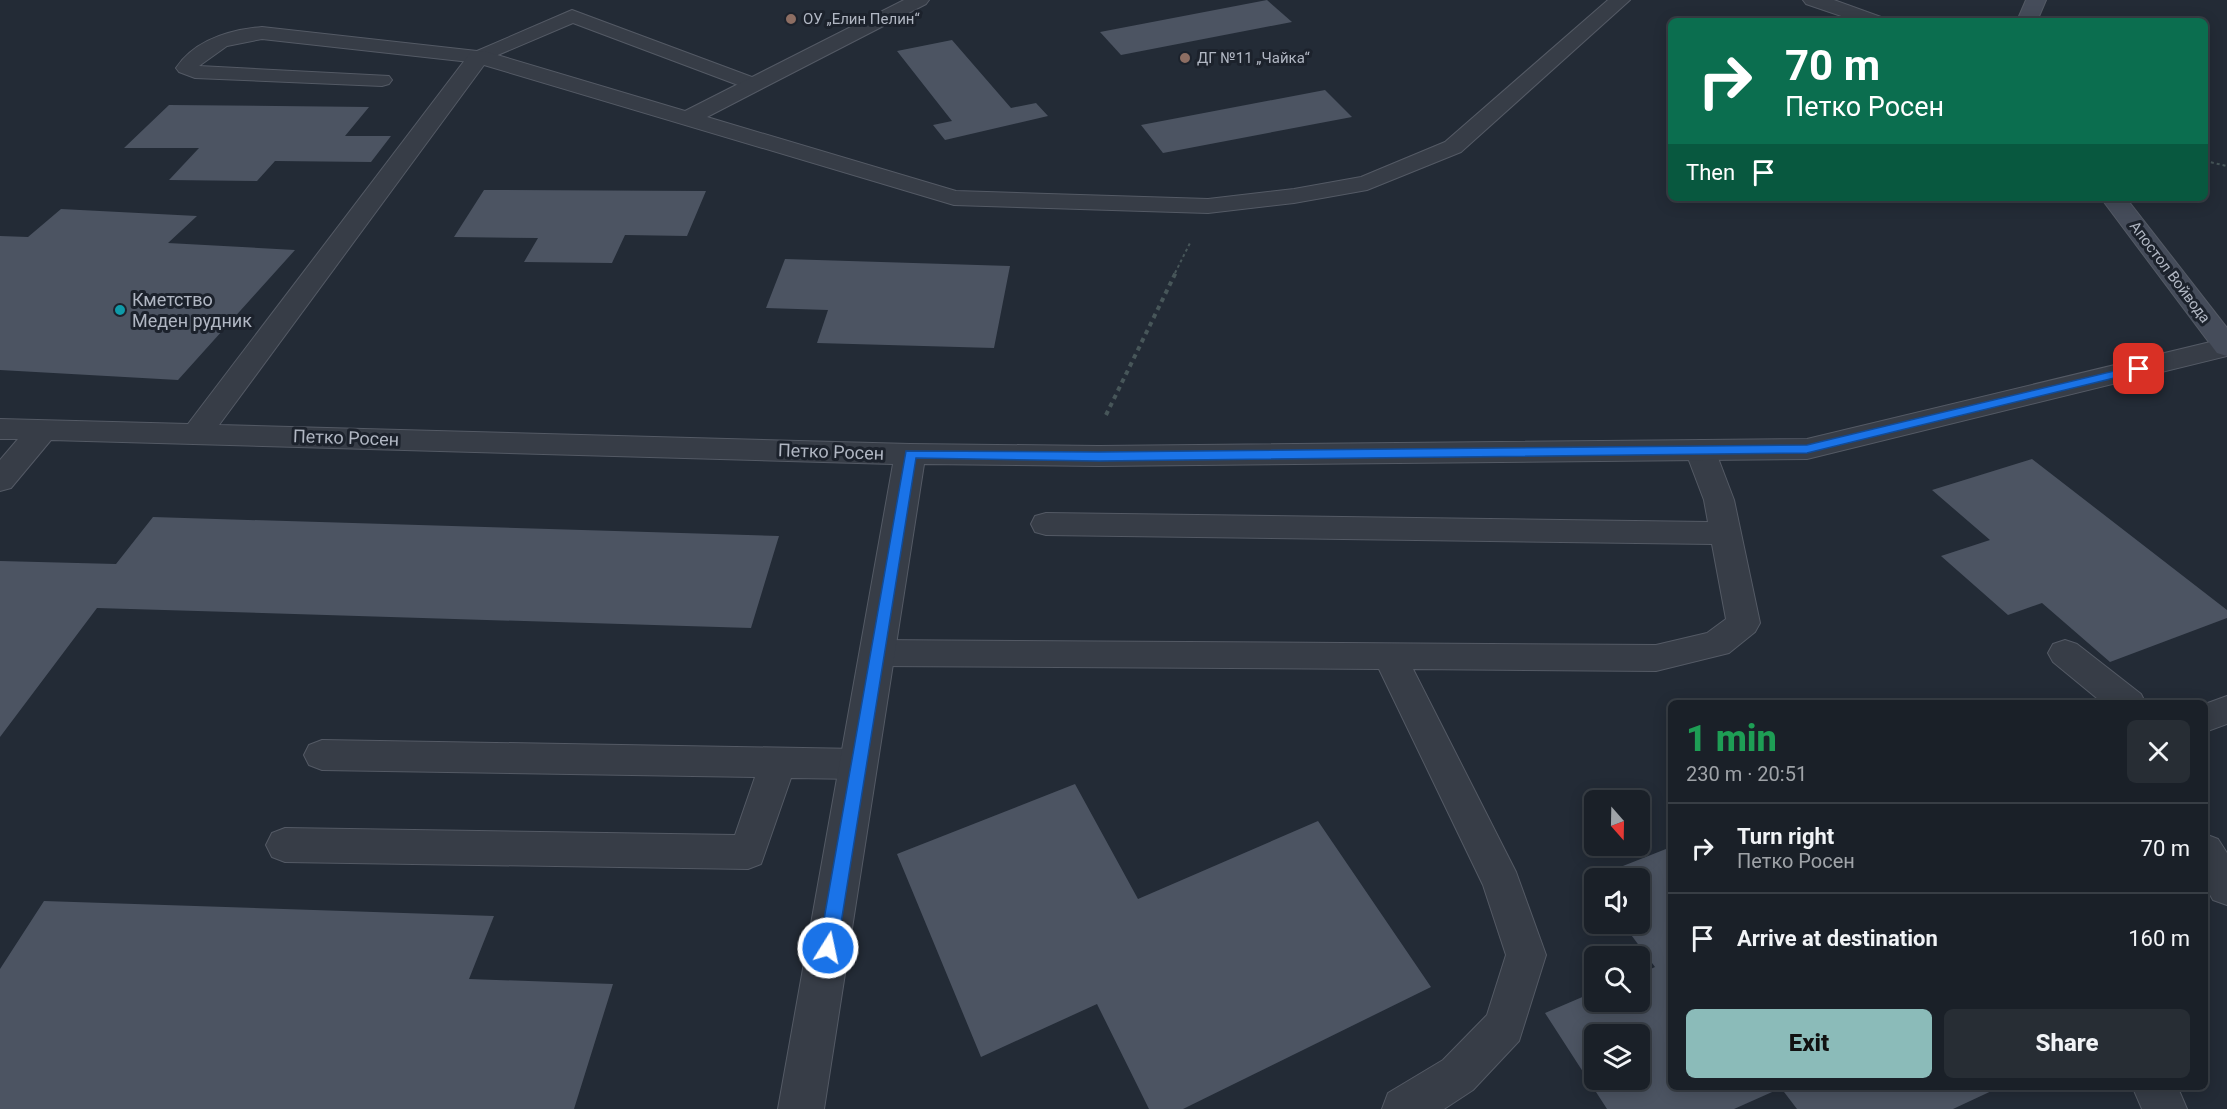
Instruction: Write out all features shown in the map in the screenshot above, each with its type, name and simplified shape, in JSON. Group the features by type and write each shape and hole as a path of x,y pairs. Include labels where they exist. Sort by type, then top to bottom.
{"street":[{"path":"688,118 919,0"},
{"path":"197,434 479,57 954,198 1208,206 1294,196 1367,183 1453,147 1620,0"},
{"path":"1813,0 1849,10 1867,18"},
{"path":"2028,18 2036,0"},
{"name":"Апостол Войвода","path":"2115,201 2227,347"},
{"name":"Петко Росен","path":"0,429 910,454 1099,456 1807,449 2227,347"},
{"path":"0,480 44,429"},
{"path":"801,1109 910,454"}],"lane":[{"path":"382,80 195,72 186,68 218,42 233,36 262,33 479,57 572,16 753,84"},
{"path":"878,653 1656,658 1717,644 1743,623 1719,500 1700,450"},
{"path":"1046,524 1725,533"},
{"path":"2065,653 2124,700"},
{"path":"1389,656 1502,884 1526,956 1504,1027 1458,1075 1404,1109"},
{"path":"2208,717 2227,710"},
{"path":"322,755 859,764"},
{"path":"285,845 748,852 778,762"},
{"path":"2208,856 2227,888"},
{"path":"2156,1090 2165,1109"}],"path":[{"path":"2208,162 2227,165"},
{"path":"1115,419 1104,419 1208,206"}],"building":[{"path":"1267,0 1292,22 1121,55 1100,32"},
{"path":"952,40 1011,108 1036,103 1048,116 945,140 933,125 952,121 897,51"},
{"path":"1325,90 1352,117 1163,153 1141,125"},
{"path":"169,105 369,107 345,136 391,136 371,162 275,161 257,181 169,180 199,148 124,148"},
{"path":"484,190 706,191 687,236 625,235 612,263 524,262 538,238 454,237"},
{"name":"Кметство Меден рудник","path":"61,209 197,216 168,243 295,250 178,380 0,370 0,236 28,237"},
{"path":"785,259 1010,266 994,348 817,343 828,310 766,308"},
{"path":"2032,459 2227,610 2227,618 2110,662 2042,603 2008,615 1941,556 1990,540 1932,490"},
{"path":"153,517 779,536 751,628 97,608 0,737 0,561 116,564"},
{"path":"1075,784 1138,899 1318,821 1431,987 1183,1109 1149,1109 1097,1004 981,1057 897,854"},
{"path":"1668,848 1668,1090 1777,1090 1734,1109 1607,1109 1595,1090 1650,1090 1650,1024 1584,1024 1584,1073 1545,1013 1584,996 1584,1012 1650,1012 1650,969 1655,967 1650,960 1650,946 1639,946 1630,934 1650,934 1650,868 1618,868"},
{"path":"44,901 494,916 469,979 613,984 574,1109 0,1109 0,969"},
{"path":"1783,1090 1994,1090 1953,1109 1797,1109"}],"place":[{"name":"ОУ „Елин Пелин“","path":"791,19"},
{"name":"ДГ №11 „Чайка“","path":"1185,58"},
{"name":"Кметство Меден рудник","path":"120,310"}],"route":[{"path":"828,948 910,454 1099,456 1807,449 2139,369"}]}
